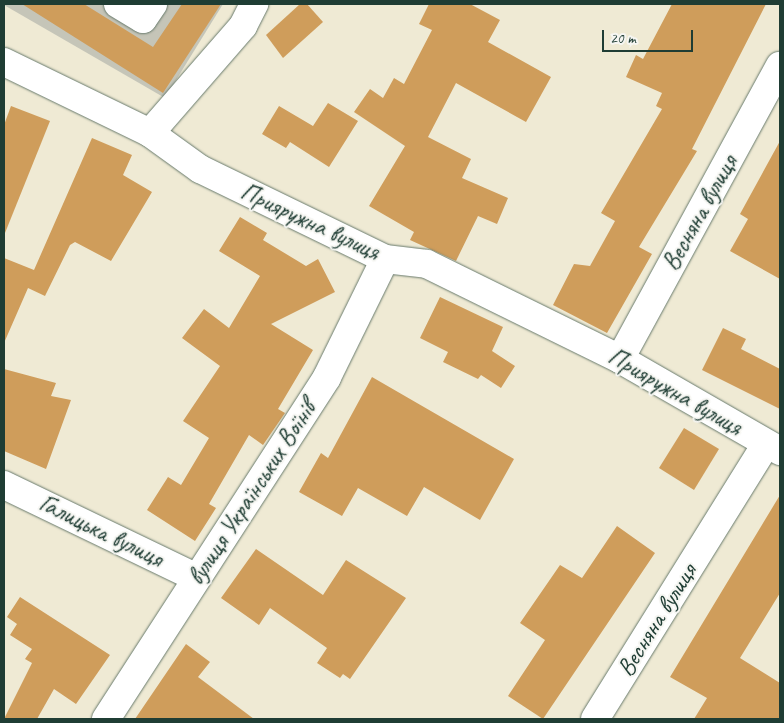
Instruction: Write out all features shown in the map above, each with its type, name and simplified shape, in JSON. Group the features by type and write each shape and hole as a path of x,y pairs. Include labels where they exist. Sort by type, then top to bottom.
{"street":[{"path":"118,4 143,19 152,4"},
{"path":"150,133 243,26 254,4"},
{"name":"Прияружна вулиця","path":"4,62 150,133 200,169 385,260 427,264 620,359 773,448"},
{"name":"Весняна вулиця","path":"620,359 780,66"},
{"name":"вулиця Українських Воїнів","path":"106,719 327,377 385,260"},
{"name":"Весняна вулиця","path":"596,719 773,448"},
{"name":"Галицька вулиця","path":"4,485 197,578"}],"shaded area":[{"path":"4,4 223,4 165,98 4,5"}],"building":[{"path":"22,4 84,4 153,47 182,4 221,4 163,93"},
{"path":"300,4 307,4 323,22 283,58 266,35"},
{"path":"429,4 470,4 500,20 488,42 551,77 526,122 456,83 428,137 471,159 462,178 508,198 497,224 478,216 456,261 410,240 414,232 369,206 405,146 354,112 370,89 383,98 394,78 404,84 432,30 419,24"},
{"path":"672,4 766,4 692,149 697,151 639,247 652,254 607,333 553,305 574,264 590,266 615,221 601,213 662,109 656,106 662,93 626,77 636,55 643,59"},
{"path":"328,103 358,121 329,167 290,142 286,148 262,134 279,106 313,126"},
{"path":"11,106 50,121 5,233 4,125"},
{"path":"92,138 132,155 123,175 152,192 111,261 75,242 70,245 45,296 28,288 4,343 4,258 34,270"},
{"path":"780,141 780,279 730,251 748,219 740,214"},
{"path":"240,217 267,233 263,240 306,266 318,259 335,292 271,324 313,350 278,409 285,413 263,445 249,435 209,504 216,508 195,541 147,510 168,477 181,485 209,438 183,421 220,366 182,338 204,309 229,328 260,276 219,251"},
{"path":"440,297 503,327 492,351 515,366 501,388 481,375 478,379 443,362 448,352 420,338"},
{"path":"723,328 746,339 741,349 780,369 780,409 702,370"},
{"path":"4,369 56,383 51,396 71,400 46,469 4,451"},
{"path":"372,377 514,459 480,520 424,487 407,516 358,488 342,516 299,492 321,453 328,458"},
{"path":"684,428 719,449 694,490 659,468"},
{"path":"780,495 780,593 740,658 780,683 780,719 694,719 707,698 670,677"},
{"path":"617,526 655,553 543,719 508,696 545,640 520,623 560,565 582,578"},
{"path":"256,549 323,595 346,560 406,598 350,679 343,674 340,678 317,663 327,648 270,608 259,625 221,598"},
{"path":"20,597 110,655 76,704 54,689 37,719 4,719 32,663 25,659 32,649 10,635 17,624 7,617"},
{"path":"186,644 210,662 198,677 254,719 135,719"}]}
